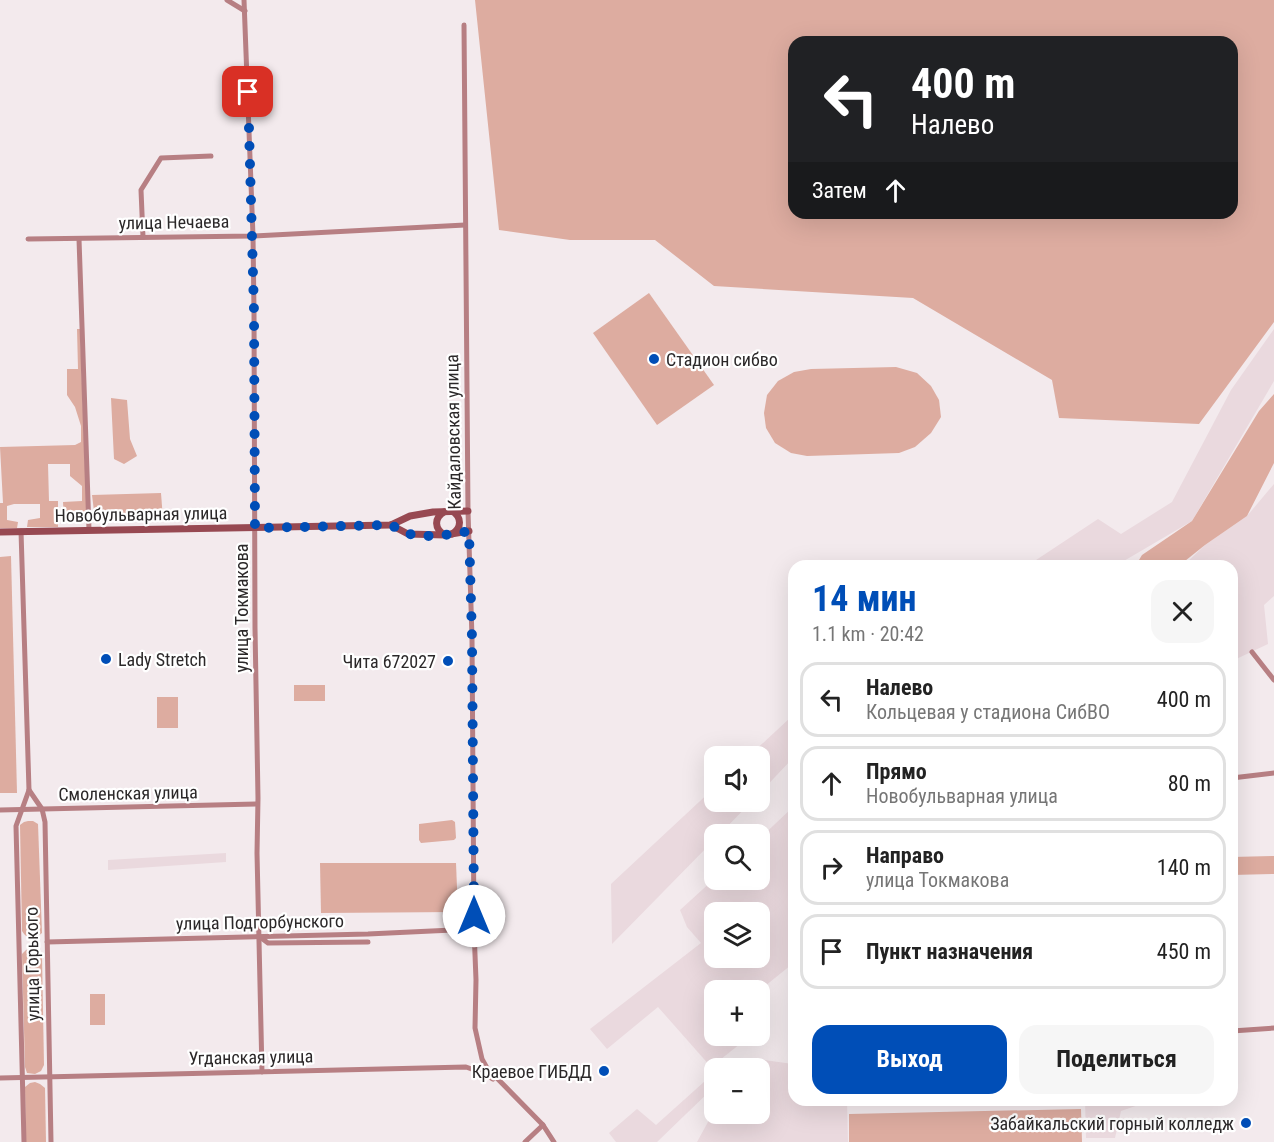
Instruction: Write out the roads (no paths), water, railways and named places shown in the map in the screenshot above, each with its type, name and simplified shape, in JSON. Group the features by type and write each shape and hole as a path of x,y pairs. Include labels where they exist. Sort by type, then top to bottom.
{"street":[{"path":"227,0 245,11"},
{"name":"улица Токмакова","path":"244,0 253,236 258,936 262,1072"},
{"name":"Кайдаловская улица","path":"464,25 468,511 476,964 474,1028 482,1059 500,1083"},
{"path":"143,237 141,190 160,159 211,156"},
{"name":"улица Нечаева","path":"28,239 253,236 465,225"},
{"path":"79,239 89,530"},
{"path":"448,511 438,517 437,526 438,530 448,535"},
{"path":"448,511 458,516 459,520 458,529 448,535"},
{"path":"391,525 410,516 468,511"},
{"path":"391,525 408,534 448,535 469,531"},
{"name":"Новобульварная улица","path":"0,532 391,525"},
{"name":"улица Горького","path":"21,531 29,790 16,826 24,1142"},
{"path":"1252,651 1274,680"},
{"path":"1238,777 1274,773"},
{"name":"улица Горького","path":"29,790 42,809 45,822 51,1142"},
{"name":"Смоленская улица","path":"0,810 257,804"},
{"name":"улица Подгорбунского","path":"47,942 474,929"},
{"path":"258,936 268,943 368,942"},
{"path":"1238,1031 1274,1028"},
{"name":"Угданская улица","path":"0,1078 466,1067 483,1073 500,1083"},
{"path":"500,1083 543,1125 554,1142"},
{"path":"525,1142 543,1125"}],"place":[{"name":"Стадион сибво","path":"654,359"},
{"name":"Lady Stretch","path":"106,659"},
{"name":"Чита 672027","path":"448,661"},
{"name":"Краевое ГИБДД","path":"604,1071"},
{"name":"Забайкальский горный колледж","path":"1246,1123"}]}
